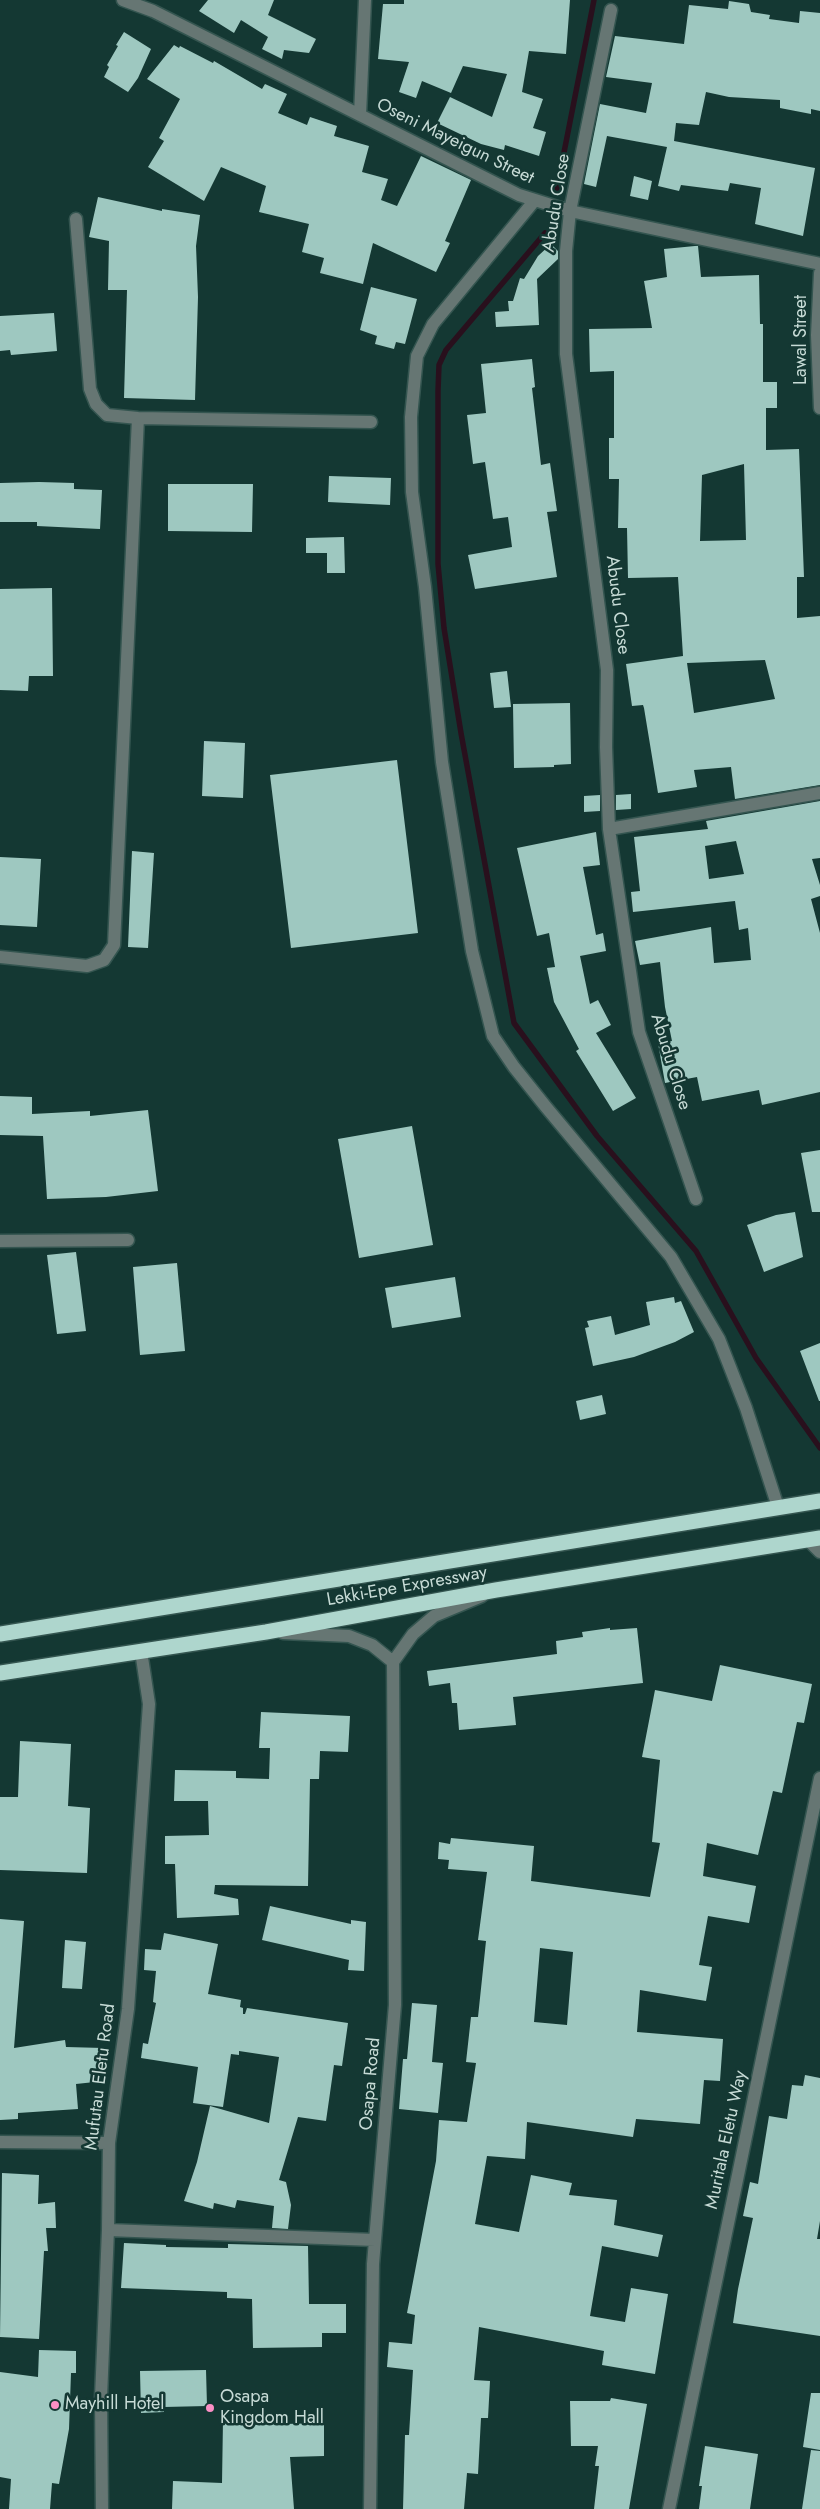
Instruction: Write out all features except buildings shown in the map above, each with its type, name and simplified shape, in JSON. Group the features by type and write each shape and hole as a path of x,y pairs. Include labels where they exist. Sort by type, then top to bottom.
{"highway":[{"name":"Lekki-Epe Expressway","path":"0,1634 813,1502"},
{"name":"Lekki-Epe Expressway","path":"0,1673 266,1632 496,1590 814,1539"}],"street":[{"name":"Oseni Mayeigun Street","path":"123,0 153,12 519,195 570,212 820,264"},
{"path":"360,115 365,0"},
{"name":"Abudu Close","path":"611,10 570,212 565,280 566,354 607,670 606,747 609,830 639,1032 696,1199"},
{"path":"535,200 433,324 417,356 411,417 412,492 425,587 442,762 472,951 494,1036 514,1066 546,1107 671,1257 714,1331 743,1400 778,1508"},
{"path":"76,219 90,389 96,404 107,415 138,418 371,422"},
{"name":"Lawal Street","path":"820,272 817,335 820,408"},
{"path":"0,957 87,966 104,960 114,945 138,418"},
{"path":"609,830 820,793"},
{"path":"0,1241 128,1240"},
{"path":"814,1539 820,1552"},
{"path":"266,1632 349,1636 372,1645 393,1662 412,1634 434,1616 496,1590"},
{"name":"Mufutau Eletu Road","path":"102,2509 101,2397 108,2230 109,2143 128,2009 148,1704 141,1651"},
{"name":"Osapa Road","path":"370,2509 375,2240 395,2005 393,1662"},
{"name":"Muritala Eletu Way","path":"669,2509 820,1778"},
{"path":"0,2142 109,2143"},
{"path":"108,2230 375,2240"}],"waterway":[{"path":"557,188 594,0"},
{"path":"545,233 446,350 439,365 438,564 444,628 461,733 514,1023 597,1136 696,1251 756,1358 820,1448"}],"place":[{"name":"Mayhill Hotel","path":"55,2405"},
{"name":"Osapa Kingdom Hall","path":"210,2408"}]}
